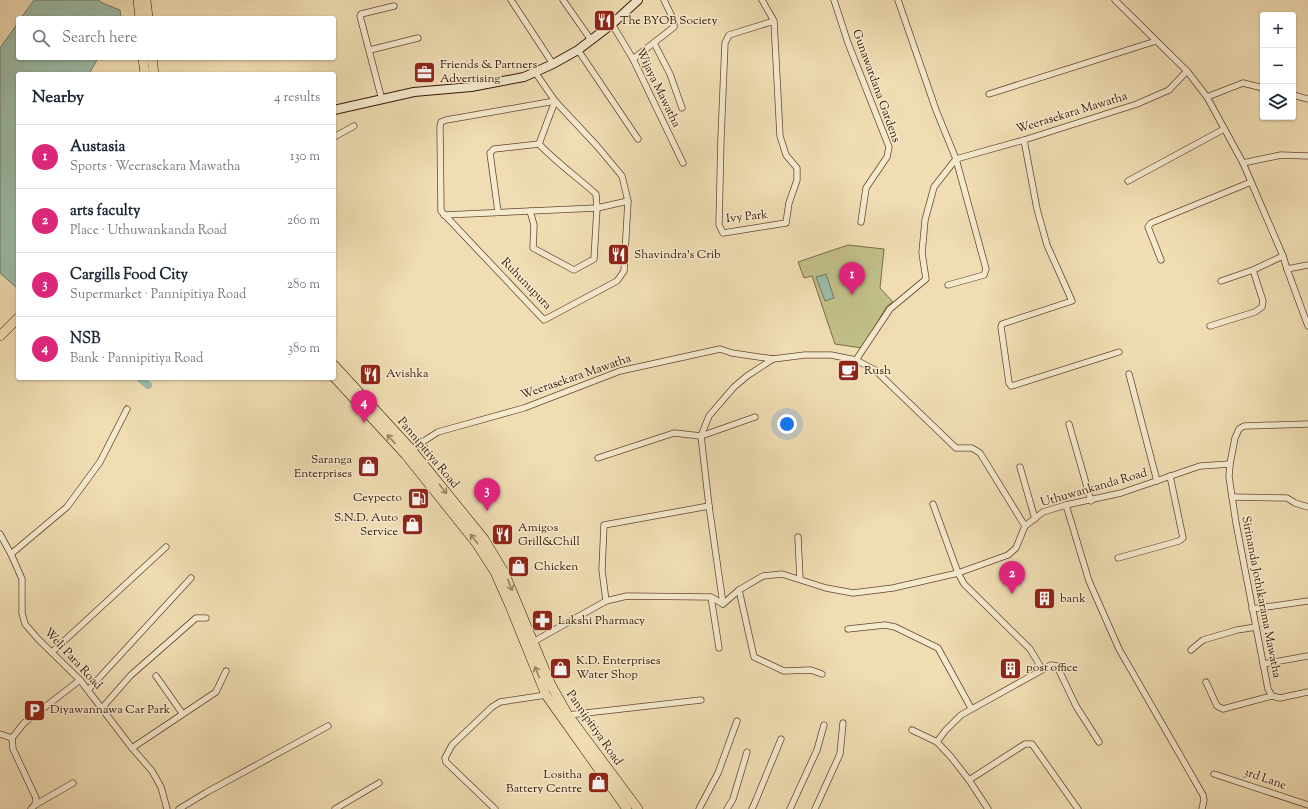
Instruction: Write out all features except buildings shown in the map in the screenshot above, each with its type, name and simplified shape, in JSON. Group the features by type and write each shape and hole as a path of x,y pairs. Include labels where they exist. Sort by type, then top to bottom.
{"main road":[{"path":"138,0 140,16"},
{"path":"146,0 148,16"},
{"path":"336,110 414,92 471,87 524,77 554,64 578,50 612,24 638,0"},
{"path":"144,60 145,72"},
{"path":"152,60 154,72"},
{"path":"0,336 16,320"},
{"name":"Pannipitiya Road","path":"336,368 484,539 504,572 551,685 568,715 638,809"},
{"name":"Pannipitiya Road","path":"336,379 408,451 477,544 495,572 546,695 628,809"}],"street":[{"path":"511,0 554,64"},
{"path":"563,0 591,40"},
{"path":"632,59 674,27 674,21 664,0"},
{"name":"Ivy Park","path":"762,0 774,21 780,136 786,155 797,168 797,180 789,203 786,223 723,233 719,226 720,138 725,43 729,35 774,21"},
{"name":"Gunawardana Gardens","path":"834,0 848,43 889,146 887,157 866,188 861,222"},
{"path":"898,0 936,110 956,159 986,269 984,275 948,285"},
{"path":"1115,0 1186,71 1207,98 1243,162 1283,256 1308,326"},
{"path":"382,100 360,16 361,14 394,6"},
{"name":"Wijaya Mawatha","path":"612,24 632,59 683,163"},
{"path":"370,50 418,38"},
{"path":"989,94 1156,41"},
{"path":"654,43 670,74 682,108"},
{"path":"578,50 638,139"},
{"name":"Weerasekara Mawatha","path":"956,159 1024,140 1137,104 1169,90 1186,71"},
{"name":"Ruhunupura","path":"444,214 544,320 617,281 624,271 628,201 622,176 555,100 535,72"},
{"path":"1207,98 1243,83 1260,87"},
{"path":"1296,96 1308,99"},
{"path":"539,144 555,100"},
{"path":"555,100 441,122 441,211 444,214 597,208 628,201"},
{"path":"336,136 354,126"},
{"path":"1128,181 1224,129"},
{"path":"1024,140 1037,208 1047,245 1072,301 1002,324 1001,327 1009,384 1011,386 1015,385 1119,352"},
{"path":"530,211 534,225 533,248 574,270 594,259 597,208 596,194 548,154 539,144"},
{"path":"498,212 490,153 494,149 539,144"},
{"path":"1243,162 1280,155 1308,156"},
{"path":"856,360 890,309 926,279 922,253 925,220 934,187 956,159"},
{"path":"1161,260 1148,227 1150,223 1251,182"},
{"path":"1221,281 1253,270 1283,256"},
{"path":"1287,269 1308,265"},
{"path":"1210,326 1255,312 1262,307 1263,301 1253,270"},
{"name":"Weerasekara Mawatha","path":"408,451 438,432 471,421 524,408 620,371 720,349 773,359 805,355 824,355 856,360 875,370 956,448 972,448 980,453 1025,526"},
{"path":"723,604 701,436 709,416 734,387 747,376 773,359"},
{"path":"1129,374 1157,480"},
{"path":"11,554 67,507 100,462 126,408"},
{"path":"598,458 674,432 701,436 755,417"},
{"path":"1069,424 1091,500"},
{"name":"Sirinanda Jothikarama Mawatha","path":"1308,424 1241,427 1234,438 1229,477 1236,523 1268,689 1272,696 1280,698 1308,692"},
{"name":"Uthuwankanda Road","path":"1025,526 1043,512 1066,505 1121,493 1200,466 1230,464"},
{"path":"1020,467 1035,519"},
{"path":"1118,558 1179,541 1183,538 1170,476"},
{"path":"1232,497 1287,498 1295,503 1308,507"},
{"path":"933,504 958,573 964,584 1030,649 1042,669"},
{"path":"1066,505 1089,581 1119,649 1203,795 1204,800 1202,809"},
{"path":"606,601 602,570 604,525 709,506"},
{"path":"723,604 739,590 763,576 782,574 826,588 853,592 893,588 958,573 1008,555 1016,548 1025,526"},
{"name":"Weli Para Road","path":"0,534 22,579 22,613 25,624 38,639 80,680 132,748 152,771 161,786 167,809"},
{"path":"798,537 800,579"},
{"path":"52,652 166,547"},
{"path":"88,690 191,578"},
{"path":"739,590 754,657 784,672 810,670 822,674"},
{"path":"532,642 606,601 626,596 711,597 723,604"},
{"path":"711,597 719,648"},
{"path":"1252,609 1308,600"},
{"path":"102,708 131,675 196,618 206,618"},
{"path":"848,629 885,625 895,627 938,648 971,708"},
{"path":"1191,650 1204,640 1237,630 1256,627"},
{"path":"1263,664 1308,656"},
{"path":"937,742 960,714 1051,664 1058,666 1076,706 1099,742"},
{"path":"132,748 182,713 216,692 226,671"},
{"path":"156,676 182,713"},
{"path":"33,807 36,798 13,749 12,738 24,723 80,680"},
{"path":"1206,682 1217,706 1223,709 1272,696"},
{"path":"495,809 446,762 445,758 452,745 492,707 500,702 546,695"},
{"path":"568,715 701,700"},
{"path":"699,809 718,773 737,721"},
{"path":"815,809 840,754 843,723"},
{"path":"790,809 817,750 824,725"},
{"path":"179,809 207,792 328,726"},
{"path":"912,730 937,742 969,780 988,809"},
{"path":"0,734 12,738"},
{"path":"752,809 781,739"},
{"path":"969,780 1025,744 1032,744 1078,809"},
{"path":"727,809 733,799 747,752"},
{"name":"3rd Lane","path":"1214,774 1308,806"},
{"path":"33,807 74,783"},
{"path":"335,809 379,783"}],"shaded area":[{"path":"34,0 99,0 100,2 120,10 121,16 22,16"},
{"path":"16,26 16,60 97,60 90,72 16,72 16,287 0,273 0,48"},
{"path":"848,245 884,249 880,288 893,302 887,306 862,348 835,344 812,276 804,278 798,262"},
{"path":"826,274 834,298 825,301 816,277"}],"waterway":[{"path":"142,380 148,385"}],"place":[{"name":"The BYOB Society","path":"604,21"},
{"name":"Friends & Partners Advertising","path":"425,72"},
{"name":"Shavindra's Crib","path":"618,255"},
{"name":"Austasia","path":"852,295"},
{"name":"Rush","path":"848,371"},
{"name":"Avishka","path":"370,374"},
{"name":"NSB","path":"364,423"},
{"name":"Saranga Enterprises","path":"368,467"},
{"name":"Ceypecto","path":"418,498"},
{"name":"Cargills Food City","path":"487,511"},
{"name":"S.N.D. Auto Service","path":"413,525"},
{"name":"Amigos Grill&Chill","path":"502,535"},
{"name":"Chicken","path":"518,567"},
{"name":"arts faculty","path":"1012,594"},
{"name":"bank","path":"1044,599"},
{"name":"Lakshi Pharmacy","path":"542,621"},
{"name":"K.D. Enterprises Water Shop","path":"561,668"},
{"name":"post office","path":"1010,668"},
{"name":"Diyawannawa Car Park","path":"35,710"},
{"name":"Lositha Battery Centre","path":"598,782"}]}
